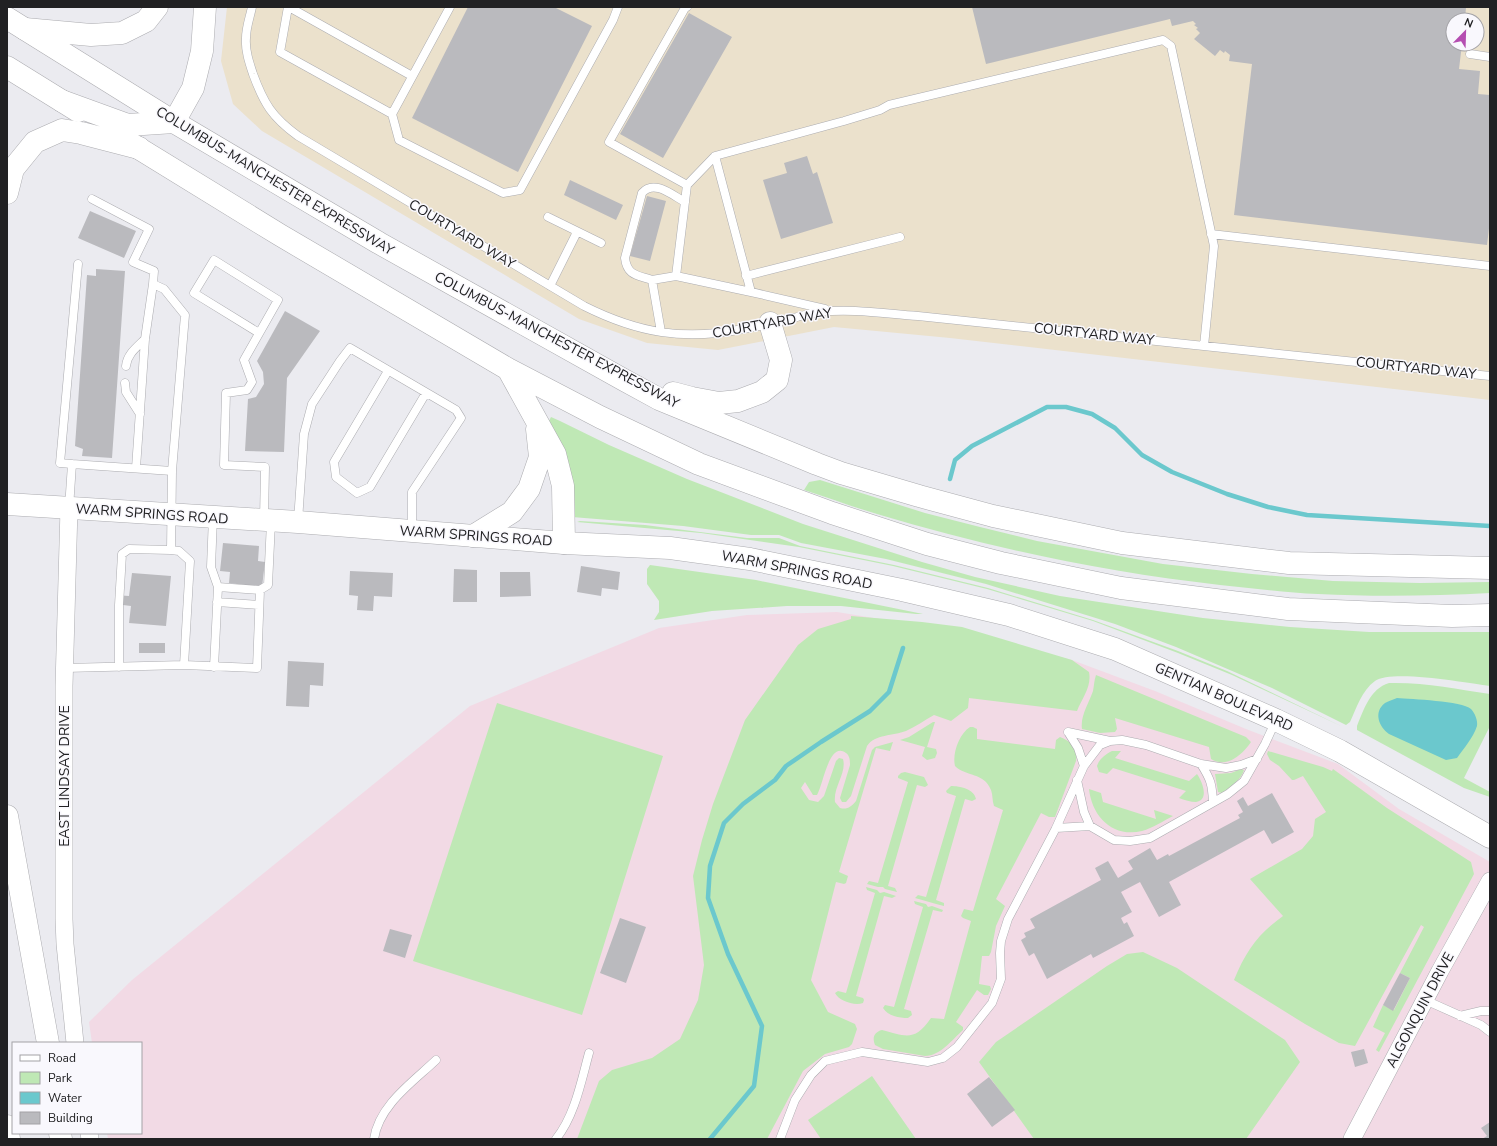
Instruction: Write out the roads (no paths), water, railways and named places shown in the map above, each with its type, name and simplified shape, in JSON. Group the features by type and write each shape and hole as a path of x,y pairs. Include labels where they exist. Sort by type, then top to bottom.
{"main road":[{"path":"16,23 91,36 122,33 146,21 157,7"},
{"path":"62,101 128,125 174,122 193,88 202,51 205,7"},
{"name":"COLUMBUS-MANCHESTER EXPRESSWAY","path":"16,23 174,122 379,243 624,380 660,399 823,466 918,496 993,516 1122,543 1289,563 1490,568"},
{"path":"7,67 280,235 508,369 600,417 699,464 758,486 927,544 1001,563 1121,588 1288,609 1452,616 1490,615"},
{"path":"7,193 13,169 35,142 62,130 81,133 139,148"},
{"path":"624,380 692,398 719,403 738,401 762,392 776,380 781,360 770,323"},
{"path":"508,369 555,454 563,486 564,543"},
{"path":"473,536 512,512 529,489 540,457 536,419"},
{"name":"WARM SPRINGS ROAD","path":"7,504 298,522 564,543 670,548 750,559 940,599"},
{"name":"GENTIAN BOULEVARD","path":"940,599 1009,615 1115,649 1276,720 1340,751 1490,837"},
{"path":"7,816 48,1042"},
{"path":"7,1126 9,1139"}],"street":[{"name":"EAST LINDSAY DRIVE","path":"69,508 65,668 64,919 65,944 75,1042"},
{"name":"ALGONQUIN DRIVE","path":"1356,1137 1425,1000 1490,881"}],"lane":[{"name":"COURTYARD WAY","path":"252,7 246,38 248,59 261,96 277,118 287,128 584,306 627,325 661,332 697,335 721,333 809,314 831,311 918,316 1490,376"},
{"path":"392,114 280,52 288,7 412,76"},
{"path":"450,7 392,114 398,140 503,193 520,190 613,20 618,7"},
{"path":"687,7 609,142 687,185"},
{"path":"676,276 687,185 715,156 844,121 880,110 890,105 1163,40 1171,46 1214,246 1204,346"},
{"path":"1470,54 1490,57"},
{"path":"715,156 750,292"},
{"path":"685,202 652,186 646,188 642,193 625,258 626,267 632,274 652,280 676,276 831,311"},
{"path":"92,199 149,229 133,262 154,271 145,339 136,468"},
{"path":"548,217 601,243"},
{"path":"550,286 577,232"},
{"path":"1211,234 1490,266"},
{"path":"746,276 900,237"},
{"path":"218,587 260,590 268,585 266,467 224,466 226,393 247,390 252,382 244,360 278,300 214,260 194,292 259,333"},
{"path":"78,264 60,463 172,471"},
{"path":"652,280 661,332"},
{"path":"153,284 164,289 185,315 172,471 171,550"},
{"path":"126,366 126,360 145,339"},
{"path":"298,522 304,434 312,404 350,348 456,410 460,418 412,492 412,531"},
{"path":"388,370 334,462 336,477 357,493 370,487 426,393"},
{"path":"125,384 126,392 140,414"},
{"path":"69,508 72,464"},
{"path":"213,517 211,567 218,587 214,667"},
{"path":"119,667 119,605 122,554 128,549 180,551 190,561 184,665"},
{"path":"65,668 184,665 257,668 260,590"},
{"path":"217,602 259,605"},
{"path":"1056,828 1090,826 1114,840 1130,841 1150,838 1228,794 1244,781 1257,759 1276,720"},
{"path":"1084,766 1078,748 1068,732 1110,741 1122,740 1146,745 1201,764 1226,768 1241,765 1257,759"},
{"path":"780,1139 795,1100 811,1075 825,1061 862,1052 928,1062 943,1058 957,1047 992,1003 1002,979 1000,953 1001,941 1008,919 1056,828 1084,766 1100,745 1110,741"},
{"path":"1201,764 1210,778 1213,802"},
{"path":"1077,780 1084,812 1090,826"},
{"path":"1425,1000 1481,1026 1490,1032"},
{"path":"1460,1016 1481,1011 1490,1011"},
{"path":"556,1139 561,1132 577,1097 589,1053"},
{"path":"374,1139 380,1121 397,1096 436,1060"}],"water":[{"path":"1397,698 1447,702 1466,706 1471,709 1476,717 1477,726 1471,739 1457,758 1446,760 1385,731 1380,723 1378,715 1379,711 1385,703"}],"waterway":[{"path":"950,479 955,460 972,446 1047,407 1066,407 1092,414 1115,428 1142,455 1172,472 1227,494 1268,507 1307,515 1490,526"},
{"path":"710,1139 754,1086 762,1026 728,954 708,898 710,866 724,823 743,804 775,780 786,766 870,711 889,692 903,648"}]}
